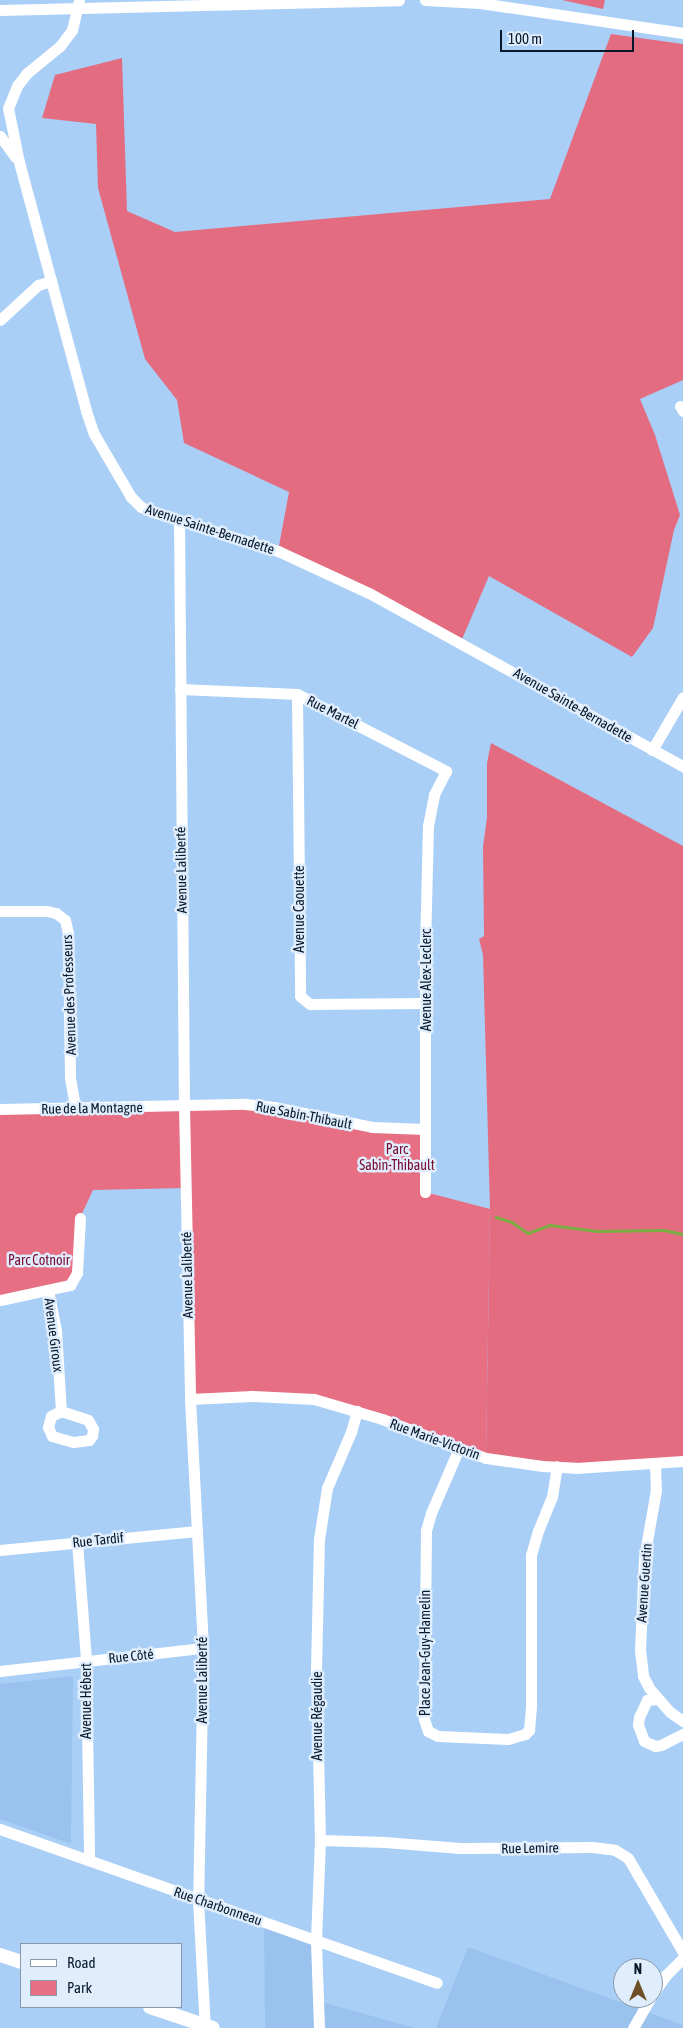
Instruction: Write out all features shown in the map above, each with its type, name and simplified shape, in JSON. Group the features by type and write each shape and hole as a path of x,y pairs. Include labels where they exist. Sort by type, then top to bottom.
{"main road":[{"path":"0,1955 20,1962"},
{"path":"153,2008 208,2027"}],"street":[{"path":"0,10 78,5 194,2 399,0"},
{"path":"425,0 480,3 683,33"},
{"name":"Avenue Sainte-Bernadette","path":"78,5 72,30 60,46 27,73 16,86 4,109 94,434 118,477 140,507 278,551 369,592 683,766"},
{"path":"0,136 19,162"},
{"path":"0,320 34,289 51,281"},
{"name":"Avenue Laliberté","path":"179,521 182,579 180,689 184,1106 190,1399 203,1648 198,1900 208,2027"},
{"name":"Rue Martel","path":"180,689 297,694 446,771"},
{"name":"Avenue Caouette","path":"297,694 300,996 310,1004 426,1003"},
{"path":"652,750 683,697"},
{"name":"Avenue Alex-Leclerc","path":"425,1192 428,817 434,795 446,771"},
{"name":"Avenue des Professeurs","path":"0,911 47,911 56,913 65,920 68,933 70,1078 75,1107"},
{"name":"Rue Sabin-Thibault","path":"184,1106 260,1105 372,1127 425,1128"},
{"name":"Rue de la Montagne","path":"0,1109 184,1106"},
{"name":"Avenue Giroux","path":"61,1411 56,1330 48,1290 70,1285 78,1273 80,1218"},
{"path":"0,1300 48,1290"},
{"name":"Rue Marie-Victorin","path":"190,1399 226,1396 289,1396 314,1399 357,1411 486,1458 542,1466 576,1468 683,1461"},
{"name":"Avenue Régaudie","path":"319,2028 316,1940 320,1840 316,1670 319,1539 327,1488 351,1432 357,1411"},
{"name":"Place Jean-Guy-Hamelin","path":"459,1448 431,1513 426,1531 424,1719 428,1731 438,1736 508,1739 525,1734 528,1730 531,1707 531,1555 538,1531 552,1497 557,1466"},
{"name":"Avenue Guertin","path":"655,1464 656,1490 644,1558 640,1650 643,1676 657,1699 683,1721"},
{"name":"Rue Tardif","path":"0,1550 197,1531"},
{"name":"Avenue Hébert","path":"77,1542 86,1660 89,1860"},
{"name":"Rue Côté","path":"0,1671 203,1648"},
{"path":"657,1699 647,1700 639,1717 638,1725 644,1741 655,1746 661,1745 683,1734"},
{"name":"Rue Charbonneau","path":"0,1829 198,1900 437,1982"},
{"name":"Rue Lemire","path":"320,1840 460,1848 592,1847 615,1850 628,1858 683,1952"},
{"path":"663,1979 683,1958"},
{"path":"633,2028 644,2008"}],"shaded area":[{"path":"562,0 605,0 603,9"},
{"path":"611,34 683,44 683,380 640,399 655,435 680,515 674,530 653,628 632,657 489,576 460,644 278,551 289,492 184,443 177,400 145,359 98,188 96,124 42,118 55,75 122,58 127,211 175,232 550,199"},
{"path":"491,743 683,846 683,1461 576,1468 486,1458 490,1209 483,955 479,939 484,936 483,847 487,817 487,763"},
{"path":"73,1676 71,1844 0,1819 0,1684"},
{"path":"264,1922 316,1940 318,2001 415,2028 265,2028"},
{"path":"468,1947 613,2000 613,2008 636,2008 683,2025 683,2028 436,2028"}],"green space":[{"path":"224,1104 425,1129 425,1192 490,1209 486,1458 332,1404 190,1399 185,1188 93,1190 80,1218 70,1285 0,1300 0,1109"}],"waterway":[{"path":"496,1217 512,1222 528,1233 550,1225 597,1231 664,1230 683,1234"}],"park label":[{"name":"Parc Sabin-Thibault","path":"397,1158"},
{"name":"Parc Cotnoir","path":"39,1260"}]}
